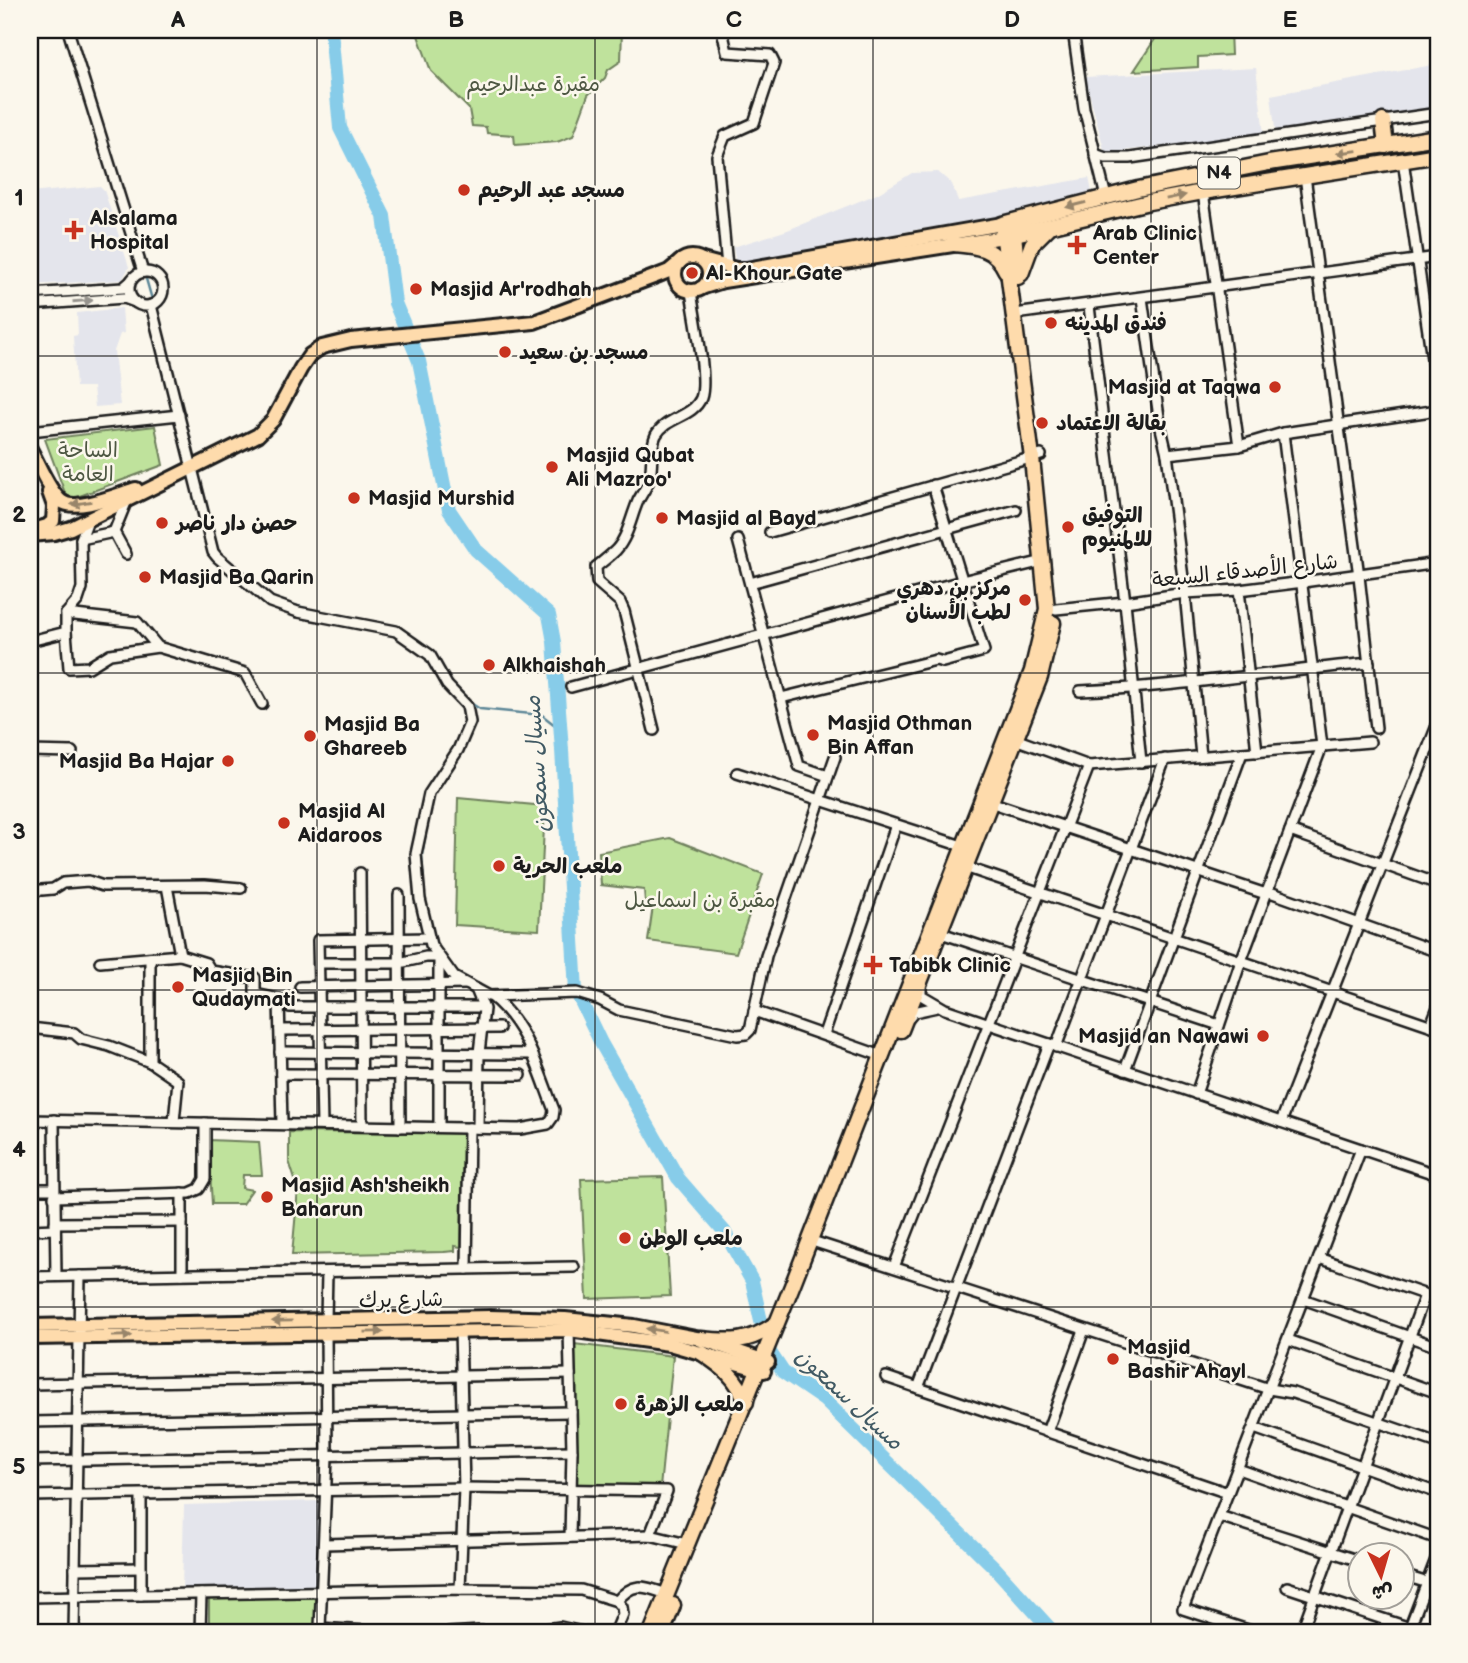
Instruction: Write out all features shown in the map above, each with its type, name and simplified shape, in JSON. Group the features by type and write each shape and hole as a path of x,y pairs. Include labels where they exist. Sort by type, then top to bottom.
{"highway":[{"path":"1382,121 1385,146"},
{"name":"N4","path":"1008,229 1106,197 1269,163 1438,137"},
{"name":"N4","path":"1008,229 1053,224 1202,192 1438,155"},
{"path":"1269,163 1272,181"},
{"path":"1014,279 1032,244 1053,224"},
{"path":"662,1633 962,846 1015,739 1040,677 1056,608 1008,229"},
{"path":"651,1633 763,1365 775,1325 941,933 1032,671 1047,609 1037,456 1022,313 1014,279 1002,262 988,250 952,244"},
{"path":"702,1346 751,1338 775,1325"},
{"path":"702,1346 738,1383 746,1402"}],"main road":[{"path":"30,533 54,533 88,520 258,435 273,420 310,355 322,346 351,340 534,322 669,271 691,257 746,269 1008,229"},
{"path":"639,281 658,281 691,289 723,281 952,244 1008,229"},
{"path":"691,289 708,280 706,264 702,260"},
{"path":"681,261 675,271 675,277 691,289"},
{"path":"30,449 56,495 63,503 72,506 170,479"},
{"path":"30,533 53,521 54,506 40,467"},
{"name":"شارع برك","path":"30,1338 79,1331 326,1326 490,1317 565,1319 634,1326 763,1365"},
{"name":"شارع برك","path":"30,1326 79,1331"},
{"name":"شارع برك","path":"326,1326 569,1330 702,1346"}],"street":[{"path":"68,30 143,272"},
{"path":"722,30 727,52 770,55 774,63 754,123 725,136 718,156 727,267"},
{"path":"1073,30 1084,108 1106,197"},
{"path":"1095,154 1106,158 1130,158 1438,113"},
{"path":"1403,160 1438,400"},
{"path":"1305,176 1359,576 1376,728"},
{"path":"1202,192 1239,446"},
{"path":"1022,313 1438,257"},
{"path":"30,294 123,288 137,274 143,272 154,274 162,282 163,293 161,299 151,305 124,298 30,305"},
{"path":"130,282 130,293 135,302"},
{"path":"654,730 624,611 620,602 597,582 596,568 617,550 626,533 638,500 649,482 653,464 652,446 657,434 667,423 693,409 700,400 703,384 691,289"},
{"path":"1142,298 1160,424 1167,454 1185,593 1201,756"},
{"path":"30,1120 520,1129 548,1124 553,1117 554,1110 518,1023 506,1008 491,996 454,977 429,938 420,900 416,854 429,794 458,750 470,722 467,706 447,685 430,655 396,631 298,611 270,602 245,583 213,552 151,305"},
{"path":"1089,306 1125,602 1141,762"},
{"path":"1167,454 1239,446 1283,433 1438,410"},
{"path":"30,431 179,415"},
{"path":"1196,1094 1241,961 1322,746 1283,433"},
{"path":"770,532 1037,456"},
{"path":"780,698 984,651 933,485"},
{"path":"114,531 127,500"},
{"path":"750,583 1016,510"},
{"path":"88,520 81,539 82,588 78,600 66,614 69,668 89,667 110,653 158,647 244,673 262,704"},
{"path":"81,539 114,531"},
{"path":"114,531 126,554"},
{"path":"738,540 799,766 828,776"},
{"path":"571,687 962,581 1043,562"},
{"name":"شارع الأصدقاء السبعة","path":"1056,608 1359,576 1438,563"},
{"path":"1238,590 1257,751"},
{"path":"66,614 136,622 158,647"},
{"path":"30,641 66,632"},
{"path":"1080,691 1194,684 1248,675 1369,663"},
{"path":"1281,1122 1438,723"},
{"path":"1015,739 1089,766 1370,742"},
{"path":"30,751 72,752"},
{"path":"1125,1070 1242,753"},
{"path":"491,996 577,993 618,1010 740,1035 750,1030 766,956 835,757"},
{"path":"918,1388 1082,978 1165,760"},
{"path":"894,1266 1089,766"},
{"path":"737,773 962,846"},
{"path":"985,801 1358,923 1438,952"},
{"path":"824,1034 897,825"},
{"path":"1290,831 1438,884"},
{"path":"965,867 1435,1027 1438,1007"},
{"path":"360,873 362,1126"},
{"path":"30,891 53,889 63,883 88,881 103,886 205,885 242,888"},
{"path":"167,886 180,955"},
{"path":"399,895 400,1126"},
{"path":"941,933 1219,1025"},
{"path":"322,1125 318,940 429,938"},
{"path":"100,961 180,955 206,963 211,971 255,978 255,995 279,999 290,1007 483,1007"},
{"path":"319,963 399,963 439,957"},
{"path":"439,957 439,1127"},
{"path":"150,958 150,1062"},
{"path":"921,983 921,995 945,1009"},
{"path":"300,987 471,987"},
{"path":"467,1269 483,1007 471,987"},
{"path":"279,999 282,1124"},
{"path":"903,1025 914,1012 934,1007 945,1009 1438,1175"},
{"path":"754,1011 882,1056"},
{"path":"30,1028 74,1033 81,1039 109,1046 150,1062 178,1081 174,1121"},
{"path":"280,1030 499,1028"},
{"path":"280,1052 532,1054"},
{"path":"281,1074 522,1075"},
{"path":"54,1120 56,1276"},
{"path":"30,1189 54,1193 182,1193 199,1189 205,1180 205,1123"},
{"path":"1257,1633 1183,1609 1361,1149"},
{"path":"182,1193 182,1274"},
{"path":"30,1230 55,1226 182,1222"},
{"path":"812,1241 1269,1389 1293,1393 1438,1443"},
{"path":"1319,1258 1438,1299"},
{"path":"30,1277 574,1267"},
{"path":"327,1272 327,1457 320,1628 396,1633"},
{"path":"74,1633 80,1276"},
{"path":"1301,1633 1425,1295"},
{"path":"1303,1299 1438,1347"},
{"path":"460,1330 464,1454 460,1590"},
{"path":"569,1330 572,1451 570,1537"},
{"path":"1047,1432 1084,1330"},
{"path":"1288,1340 1438,1393"},
{"path":"30,1384 570,1374"},
{"path":"886,1377 1228,1493"},
{"path":"30,1422 571,1412"},
{"path":"1254,1428 1438,1493"},
{"path":"30,1461 572,1451"},
{"path":"1238,1469 1438,1539"},
{"path":"30,1496 464,1488 667,1491 650,1535"},
{"path":"141,1494 141,1595"},
{"path":"1219,1516 1346,1557"},
{"path":"324,1544 650,1535 687,1544"},
{"path":"1408,1631 1438,1554"},
{"path":"75,1569 141,1568"},
{"path":"1416,1579 1438,1586"},
{"path":"617,1601 625,1591 642,1586 667,1594"},
{"path":"1287,1587 1408,1631 1425,1633"},
{"path":"30,1597 581,1590 617,1601 622,1607 623,1614 615,1633"},
{"path":"200,1633 201,1594"},
{"path":"519,1633 560,1628 587,1633"},
{"path":"449,1633 495,1633"}],"shaded area":[{"path":"1438,64 1438,107 1276,137 1271,95"},
{"path":"1256,68 1264,134 1105,153 1085,77"},
{"path":"938,172 952,184 958,201 1089,178 1094,201 909,231 736,264 733,247 785,231 877,194 912,173"},
{"name":"Alsalama Hospital","path":"100,186 104,190 129,267 122,280 30,285 30,193"},
{"path":"122,308 124,333 120,334 114,351 120,405 95,407 93,387 76,387 73,336 78,335 77,313"},
{"path":"318,1501 317,1587 182,1591 184,1505"}],"green space":[{"name":"مقبرة عبدالرحيم","path":"416,30 622,30 621,61 608,70 605,78 588,95 573,136 557,142 515,145 514,135 487,133 486,127 472,126 469,109 431,71"},
{"path":"1161,30 1230,30 1231,55 1198,57 1198,67 1134,71"},
{"name":"الساحة العامة","path":"155,426 163,465 77,497 69,497 65,493 45,439"},
{"name":"ملعب الحرية","path":"458,798 545,806 539,930 455,925"},
{"name":"مقبرة بن اسماعيل","path":"670,838 763,874 736,953 648,941 653,906 645,902 644,890 601,885 599,852"},
{"path":"289,1132 463,1133 461,1247 455,1246 455,1251 444,1252 292,1255 298,1189 289,1161"},
{"path":"208,1140 259,1142 262,1175 243,1175 242,1188 252,1190 242,1204 212,1204"},
{"name":"ملعب الوطن","path":"663,1177 670,1296 587,1299 581,1179"},
{"name":"ملعب الزهرة","path":"574,1344 673,1356 660,1488 575,1487"},
{"path":"318,1597 318,1633 209,1633 209,1599"}],"waterway":[{"name":"مسيال سمعون","path":"331,30 340,128 384,216 395,303 419,361 449,510 476,550 549,615 554,642 562,750 576,991 601,1043 678,1178 724,1231 752,1281 767,1348 783,1372 824,1400 994,1567 1054,1633"},
{"path":"144,272 153,303"},
{"path":"286,603 324,613"},
{"path":"469,702 480,709 542,715 560,729"},
{"path":"429,812 422,855 425,900 435,944"}],"place":[{"name":"مسجد عبد الرحيم","path":"464,190"},
{"name":"Alsalama Hospital","path":"74,230"},
{"name":"Arab Clinic Center","path":"1077,245"},
{"name":"Al-Khour Gate","path":"692,273"},
{"name":"Masjid Ar'rodhah","path":"416,289"},
{"name":"فندق المدينه","path":"1051,323"},
{"name":"مسجد بن سعيد","path":"505,352"},
{"name":"Masjid at Taqwa","path":"1275,387"},
{"name":"بقالة الاعتماد","path":"1042,423"},
{"name":"Masjid Qubat Ali Mazroo'","path":"552,467"},
{"name":"Masjid Murshid","path":"354,498"},
{"name":"Masjid al Bayd","path":"662,518"},
{"name":"حصن دار ناصر","path":"162,523"},
{"name":"التوفيق للالمنيوم","path":"1068,527"},
{"name":"Masjid Ba Qarin","path":"145,577"},
{"name":"مركز بن دهري لطب الأسنان","path":"1025,600"},
{"name":"Alkhaishah","path":"489,665"},
{"name":"Masjid Othman Bin Affan","path":"813,735"},
{"name":"Masjid Ba Ghareeb","path":"310,736"},
{"name":"Masjid Ba Hajar","path":"228,761"},
{"name":"Masjid Al Aidaroos","path":"284,823"},
{"name":"ملعب الحرية","path":"499,866"},
{"name":"Tabibk Clinic","path":"873,965"},
{"name":"Masjid Bin Qudaymati","path":"178,987"},
{"name":"Masjid an Nawawi","path":"1263,1036"},
{"name":"Masjid Ash'sheikh Baharun","path":"267,1197"},
{"name":"ملعب الوطن","path":"625,1238"},
{"name":"Masjid Bashir Ahayl","path":"1113,1359"},
{"name":"ملعب الزهرة","path":"621,1404"}]}
